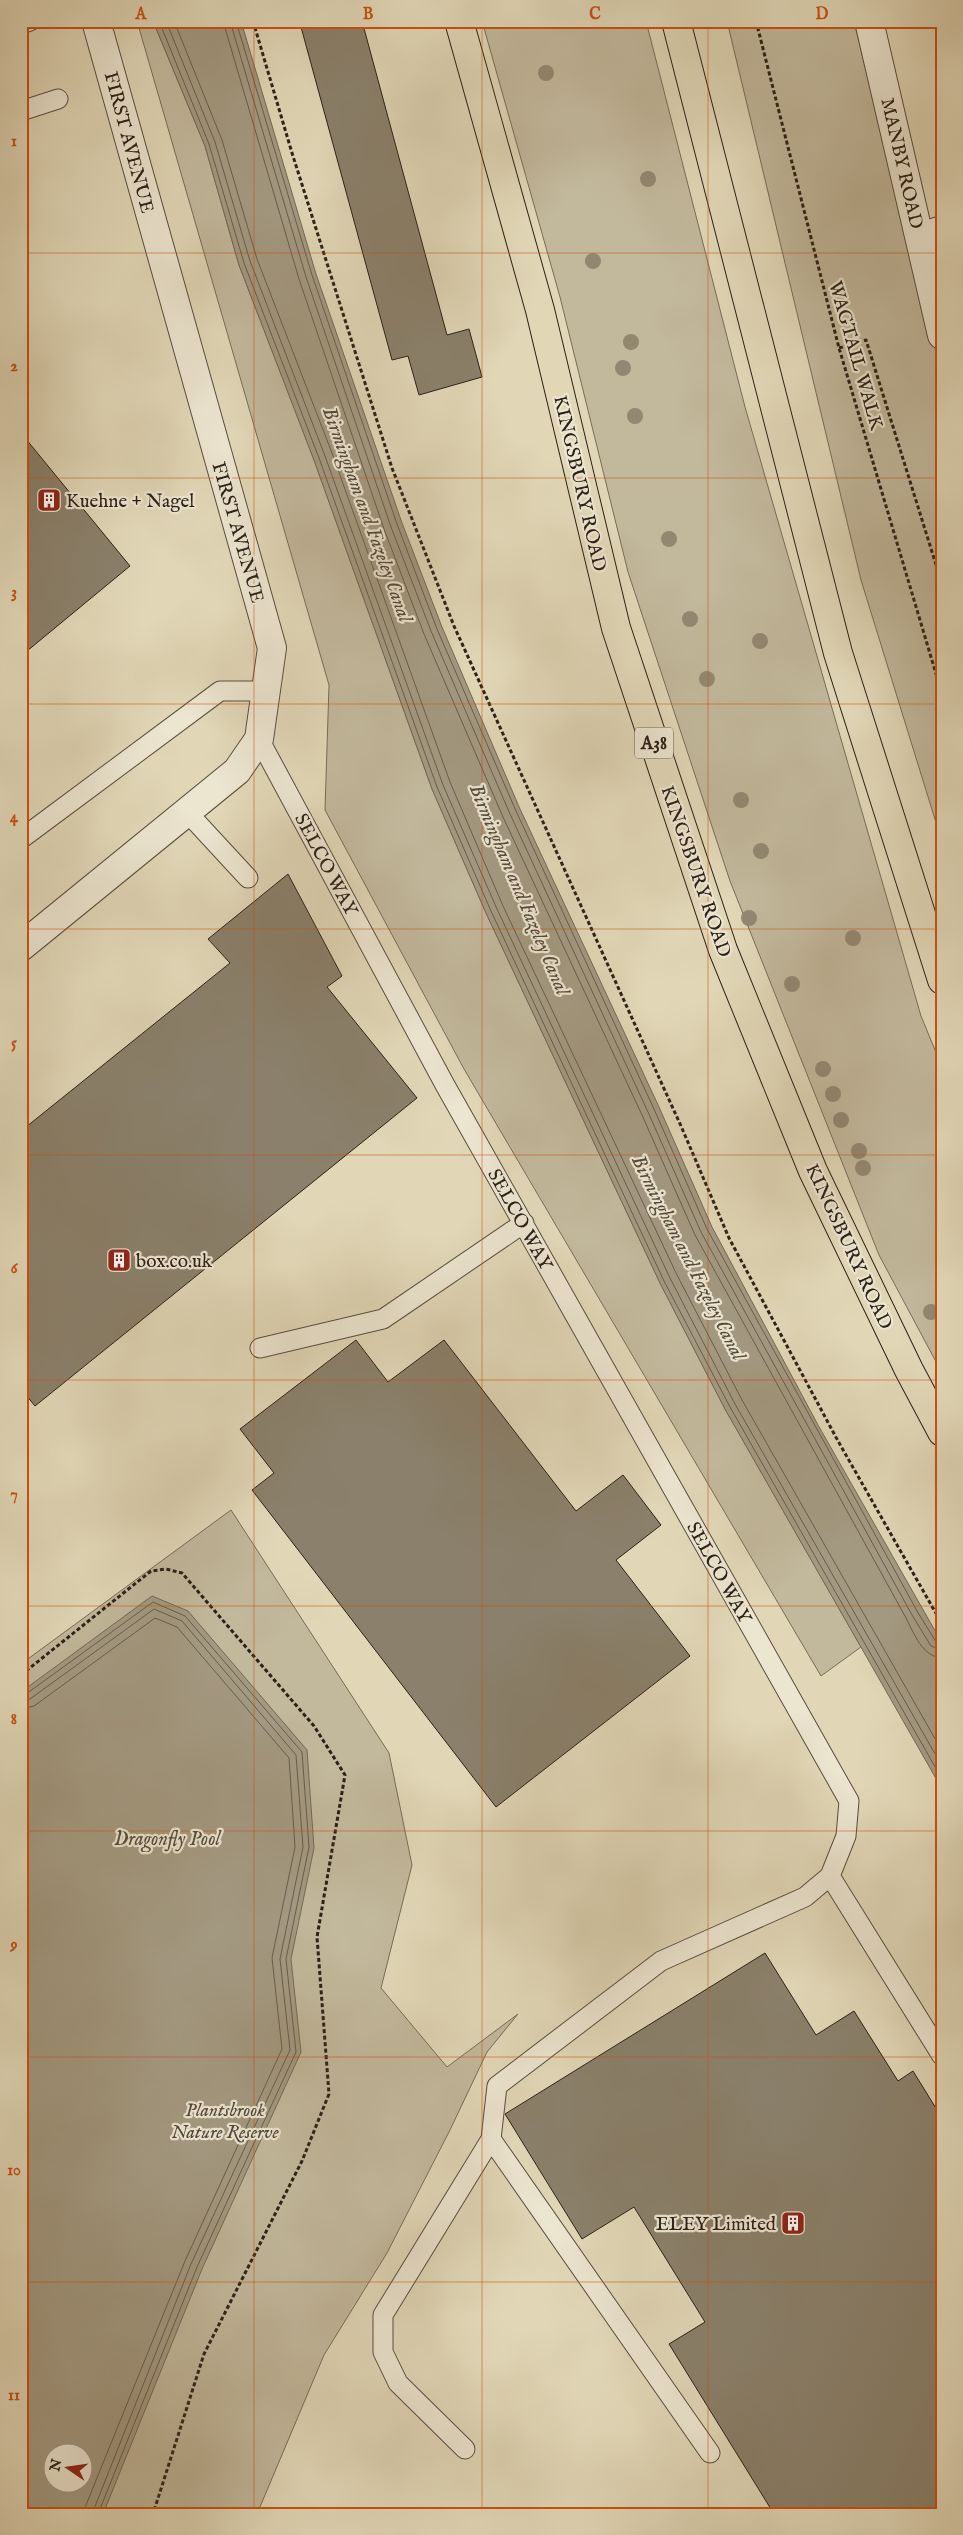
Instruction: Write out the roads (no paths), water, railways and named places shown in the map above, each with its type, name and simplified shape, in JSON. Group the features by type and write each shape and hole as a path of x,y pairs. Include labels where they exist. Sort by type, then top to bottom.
{"highway":[{"name":"KINGSBURY ROAD","path":"459,21 540,310 616,628 723,950 814,1171 909,1370 942,1432"},
{"path":"676,21 838,653 942,980"}],"street":[{"name":"FIRST AVENUE","path":"21,947 237,771 259,739 272,648 96,21"},
{"name":"MANBY ROAD","path":"869,21 931,233 942,335"}],"lane":[{"path":"21,24 30,21"},
{"path":"21,112 58,99"},
{"path":"21,839 220,691 266,691"},
{"name":"SELCO WAY","path":"259,739 441,1076 849,1802 846,1836 830,1876"},
{"path":"187,812 248,878"},
{"path":"260,1348 383,1319 524,1223"},
{"path":"465,2449 398,2383 383,2352 383,2315 491,2139 498,2086 661,1961 805,1897 830,1876 942,2056"},
{"path":"491,2139 710,2453"}],"water":[{"name":"Birmingham and Fazeley Canal","path":"153,21 241,21 316,274 402,523 442,627 520,809 659,1107 712,1227 818,1425 942,1643 942,1789 725,1409 660,1283 486,913 432,789 314,460 239,265 205,146"},
{"name":"Dragonfly Pool","path":"152,1596 188,1611 307,1750 314,1848 291,1959 301,2052 202,2269 103,2514 21,2514 21,1692"}],"place":[{"name":"Kuehne + Nagel","path":"49,500"},
{"name":"box.co.uk","path":"119,1260"},
{"name":"ELEY Limited","path":"793,2223"}],"park label":[{"name":"Plantsbrook Nature Reserve","path":"225,2120"}]}
